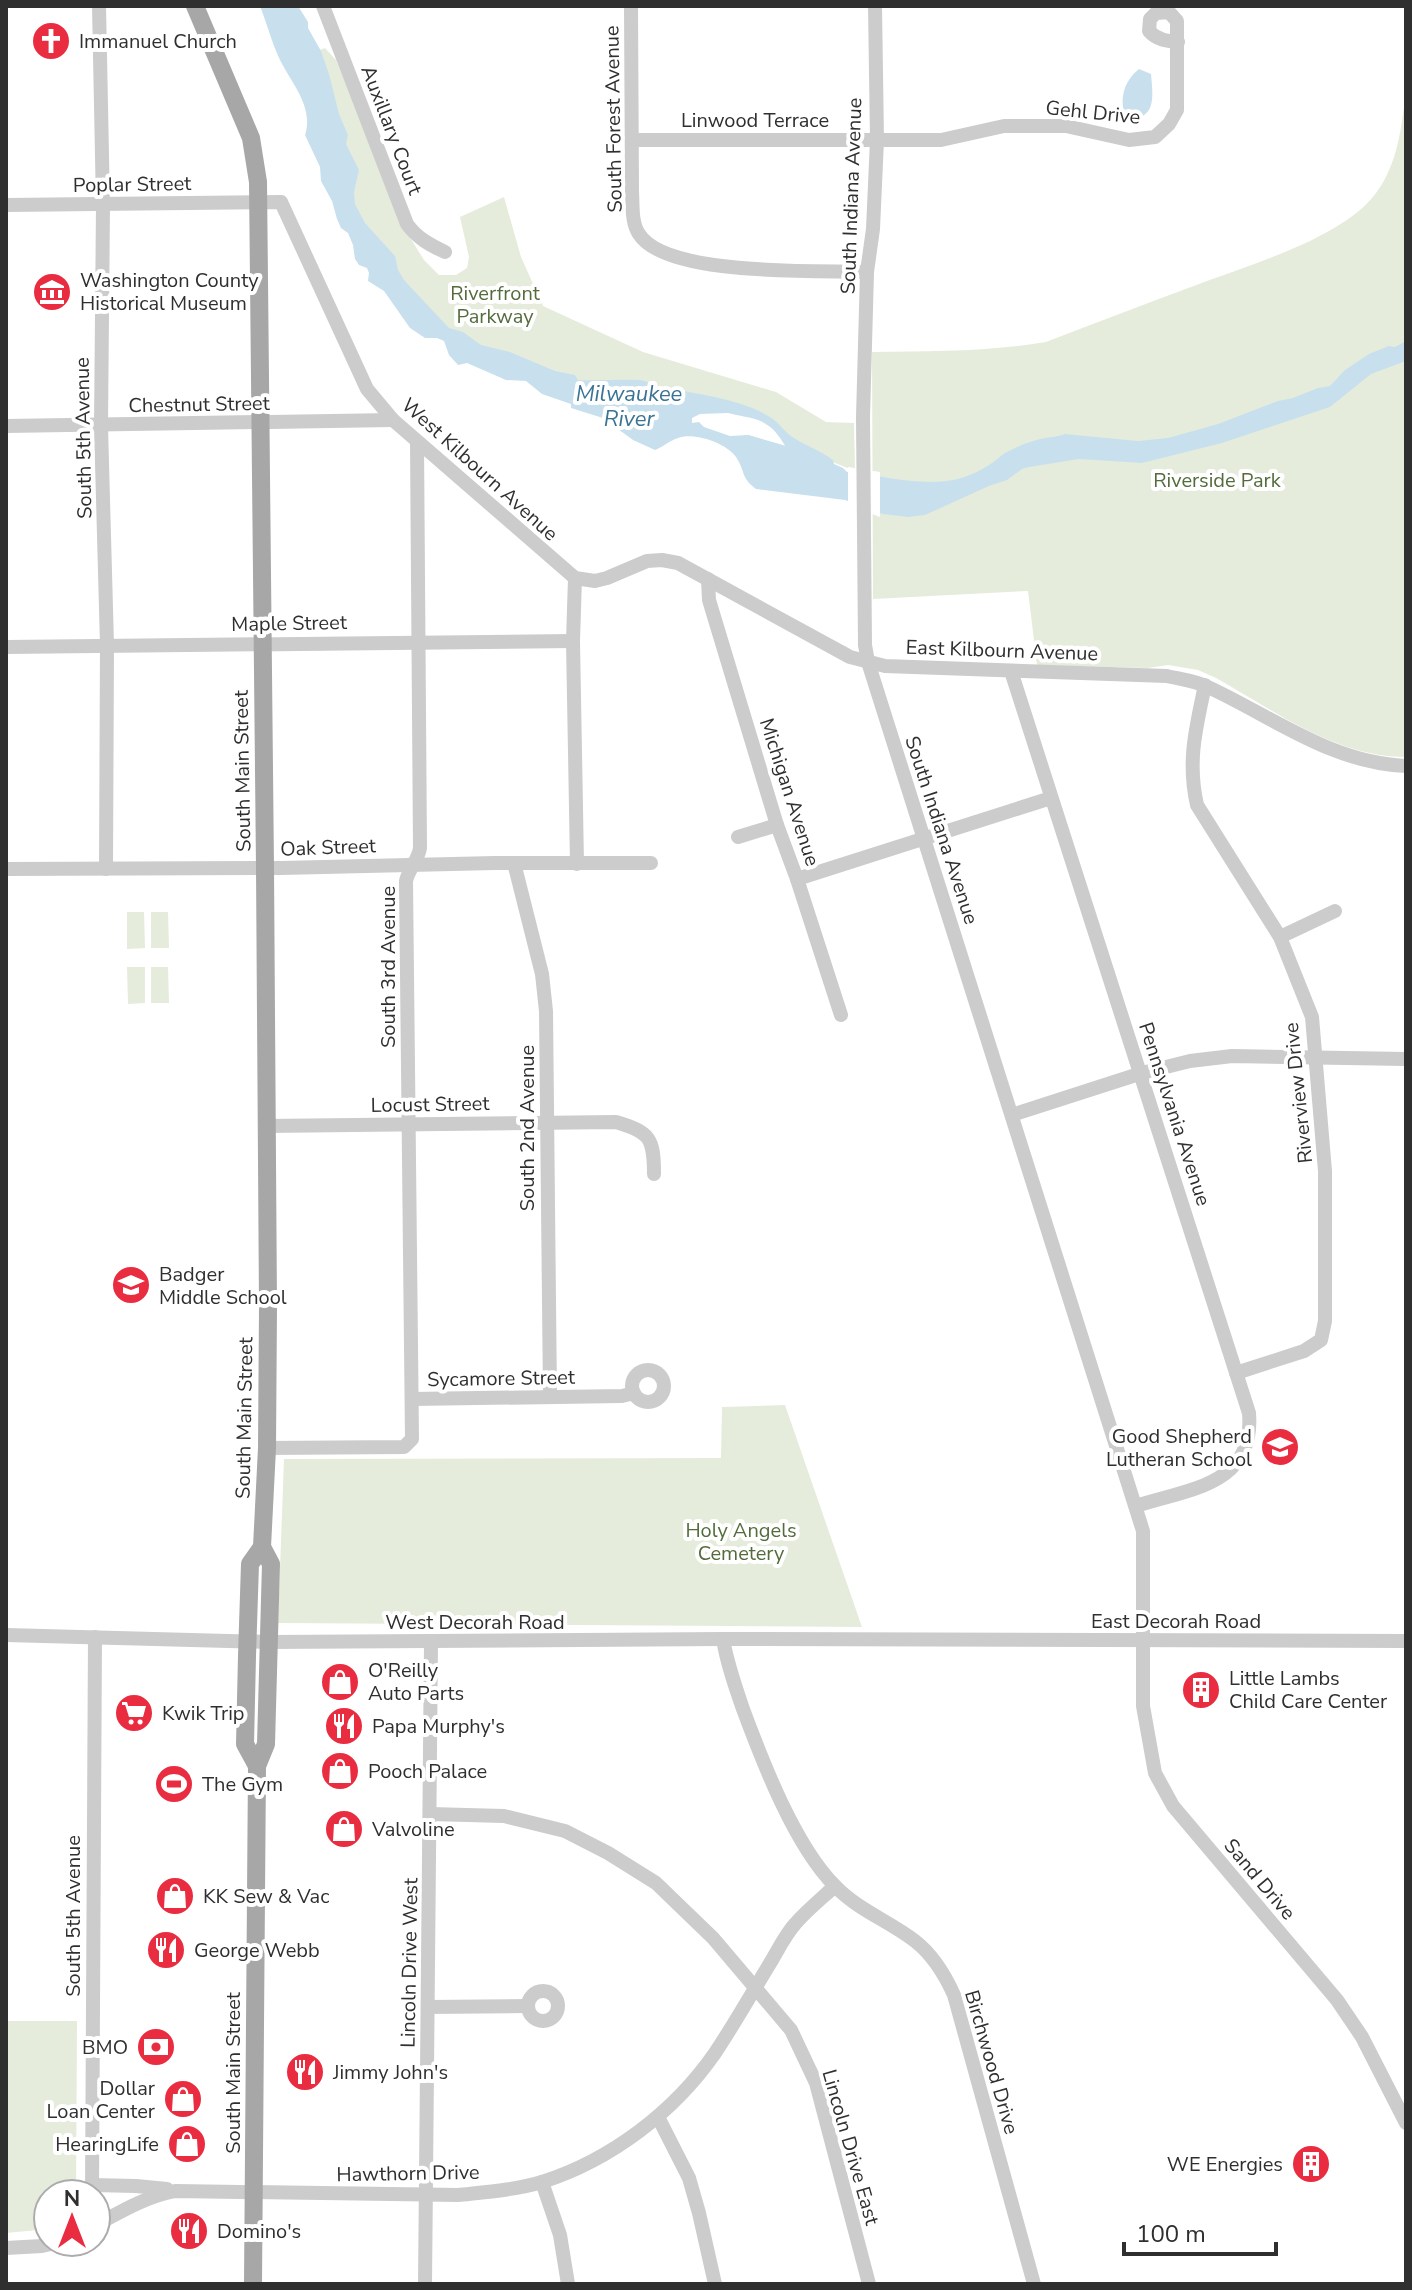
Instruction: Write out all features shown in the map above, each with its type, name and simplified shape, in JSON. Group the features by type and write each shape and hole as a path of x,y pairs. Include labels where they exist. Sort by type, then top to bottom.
{"main road":[{"name":"South Main Street","path":"198,9 251,138 258,182 267,1448 262,1547 271,1564 266,1744 257,1766 253,2284"},
{"name":"South Main Street","path":"257,1766 245,1744 247,1642 250,1564 262,1547"}],"street":[{"name":"South 5th Avenue","path":"99,6 103,205 101,426 107,645 106,869"},
{"name":"Auxillary Court","path":"323,6 407,224 413,233 445,252"},
{"name":"South Forest Avenue","path":"631,6 633,218 638,234 652,247 673,257 729,268 867,272"},
{"name":"South Indiana Avenue","path":"875,6 877,140 873,229 867,272 863,462 865,645 1136,1506 1145,1551 1144,1641"},
{"name":"Gehl Drive","path":"877,140 941,140 1004,126 1066,126 1129,140 1155,137 1169,124 1177,110 1178,42"},
{"name":"Linwood Terrace","path":"633,140 877,140"},
{"name":"Poplar Street","path":"6,205 258,200"},
{"name":"West Kilbourn Avenue","path":"258,200 281,202 367,389 417,442 575,578"},
{"name":"Chestnut Street","path":"6,426 393,420"},
{"name":"South 3rd Avenue","path":"412,1399 406,881 420,848 417,442"},
{"name":"East Kilbourn Avenue","path":"575,578 595,581 647,561 678,563 850,657 885,666 1167,676 1205,685 1315,744 1355,758 1406,766"},
{"path":"575,578 573,641 577,864"},
{"name":"Michigan Avenue","path":"708,579 709,600 777,825 841,1015"},
{"name":"Maple Street","path":"6,647 573,641"},
{"name":"Pennsylvania Avenue","path":"1011,671 1249,1413 1250,1428 1244,1453 1229,1472 1205,1485 1136,1506"},
{"name":"Riverview Drive","path":"1205,685 1192,759 1197,805 1280,937 1312,1017 1325,1171 1325,1343 1236,1373"},
{"path":"797,879 1051,798"},
{"path":"738,837 777,825"},
{"name":"South 2nd Avenue","path":"514,863 542,974 546,1011 550,1397"},
{"name":"Oak Street","path":"6,869 651,863"},
{"path":"1280,937 1335,911"},
{"path":"1012,1115 1142,1073 1190,1061 1232,1056 1406,1059"},
{"name":"Locust Street","path":"265,1126 616,1122 641,1129 654,1149 654,1174"},
{"name":"Sycamore Street","path":"267,1448 404,1447 412,1439 412,1399 622,1396 634,1393"},
{"name":"West Decorah Road","path":"6,1635 247,1642 945,1641"},
{"name":"South 5th Avenue","path":"92,2178 95,1637"},
{"name":"Birchwood Drive","path":"723,1639 728,1665 761,1758 818,1867 835,1886 871,1915 917,1942 946,1977 954,1995 1034,2284"},
{"name":"East Decorah Road","path":"945,1641 1406,1641"},
{"name":"Sand Drive","path":"1144,1641 1143,1706 1155,1773 1173,1806 1337,2000 1362,2037 1406,2123"},
{"name":"Lincoln Drive West","path":"425,2284 431,1643"},
{"name":"Lincoln Drive East","path":"430,1814 504,1816 565,1831 656,1883 713,1938 791,2030 816,2083 869,2284"},
{"name":"Hawthorn Drive","path":"112,2216 155,2195 175,2191 458,2195 501,2190 542,2182 602,2155 658,2117 707,2064 793,1926 835,1886"},
{"path":"428,2007 528,2006"},
{"path":"658,2117 689,2178 715,2284"},
{"path":"542,2182 560,2235 568,2284"},
{"path":"112,2188 136,2186 175,2191"},
{"path":"6,2248 32,2247"}],"green space":[{"name":"Riverfront Parkway","path":"325,48 336,60 409,236 424,260 439,275 456,275 467,268 469,257 460,217 504,197 521,257 543,306 643,352 776,392 826,422 854,423 855,471 815,455 741,409 585,383 475,344 445,327 412,293 366,232 353,206 344,147 317,51"},
{"name":"Riverside Park","path":"1406,90 1406,757 1380,755 1330,741 1198,670 1168,665 1148,668 1037,665 1028,591 873,599 872,352 981,349 1046,342 1295,248 1342,223 1376,193 1389,170 1398,144"},
{"path":"127,912 144,912 145,948 127,949"},
{"path":"151,912 168,912 169,948 151,948"},
{"path":"127,967 145,967 145,1003 128,1004"},
{"path":"151,967 168,967 169,1003 151,1003"},
{"name":"Holy Angels Cemetery","path":"785,1405 862,1627 278,1623 284,1459 721,1458 722,1407"},
{"path":"6,2021 77,2021 76,2178 32,2178 32,2231 6,2233"}],"water":[{"path":"260,6 298,6 308,22 308,28 321,51 348,135 346,144 359,170 355,204 365,223 395,256 404,280 449,328 463,332 481,345 575,375 578,380 640,380 749,407 773,419 791,436 828,456 847,472 909,481 946,481 976,472 1024,444 1065,434 1138,441 1168,438 1330,386 1345,370 1369,354 1406,341 1406,361 1371,374 1330,407 1222,443 1142,463 1079,459 1029,467 1007,480 925,515 908,517 883,514 845,500 756,489 745,478 736,457 717,443 692,436 675,439 655,450 633,440 603,418 571,408 571,404 542,394 526,381 506,380 467,363 458,365 449,355 444,341 425,338 410,328 384,291 368,281 367,268 355,259 353,245 337,219 321,181 320,167 305,135 307,115 304,105 274,47","holes":["728,413 767,424 782,441 796,467 781,462 763,444 748,435 730,436 704,427 699,422 692,423 692,418 700,414"]},
{"path":"1139,69 1151,74 1151,106 1143,116 1126,119 1124,92"}],"pier":[{"path":"848,467 880,472 880,517 848,505"}],"waterway":[{"name":"Milwaukee River","path":"747,444 788,456 813,469"}],"place":[{"name":"Immanuel Church","path":"51,41"},
{"name":"Washington County Historical Museum","path":"52,292"},
{"name":"Badger Middle School","path":"131,1285"},
{"name":"Good Shepherd Lutheran School","path":"1280,1447"},
{"name":"O'Reilly Auto Parts","path":"340,1682"},
{"name":"Little Lambs Child Care Center","path":"1201,1690"},
{"name":"Kwik Trip","path":"134,1713"},
{"name":"Papa Murphy's","path":"344,1726"},
{"name":"Pooch Palace","path":"340,1771"},
{"name":"The Gym","path":"174,1784"},
{"name":"Valvoline","path":"344,1829"},
{"name":"KK Sew & Vac","path":"175,1896"},
{"name":"George Webb","path":"166,1950"},
{"name":"BMO","path":"156,2047"},
{"name":"Jimmy John's","path":"305,2072"},
{"name":"Dollar Loan Center","path":"183,2099"},
{"name":"HearingLife","path":"187,2144"},
{"name":"WE Energies","path":"1311,2164"},
{"name":"Domino's","path":"189,2231"}]}
